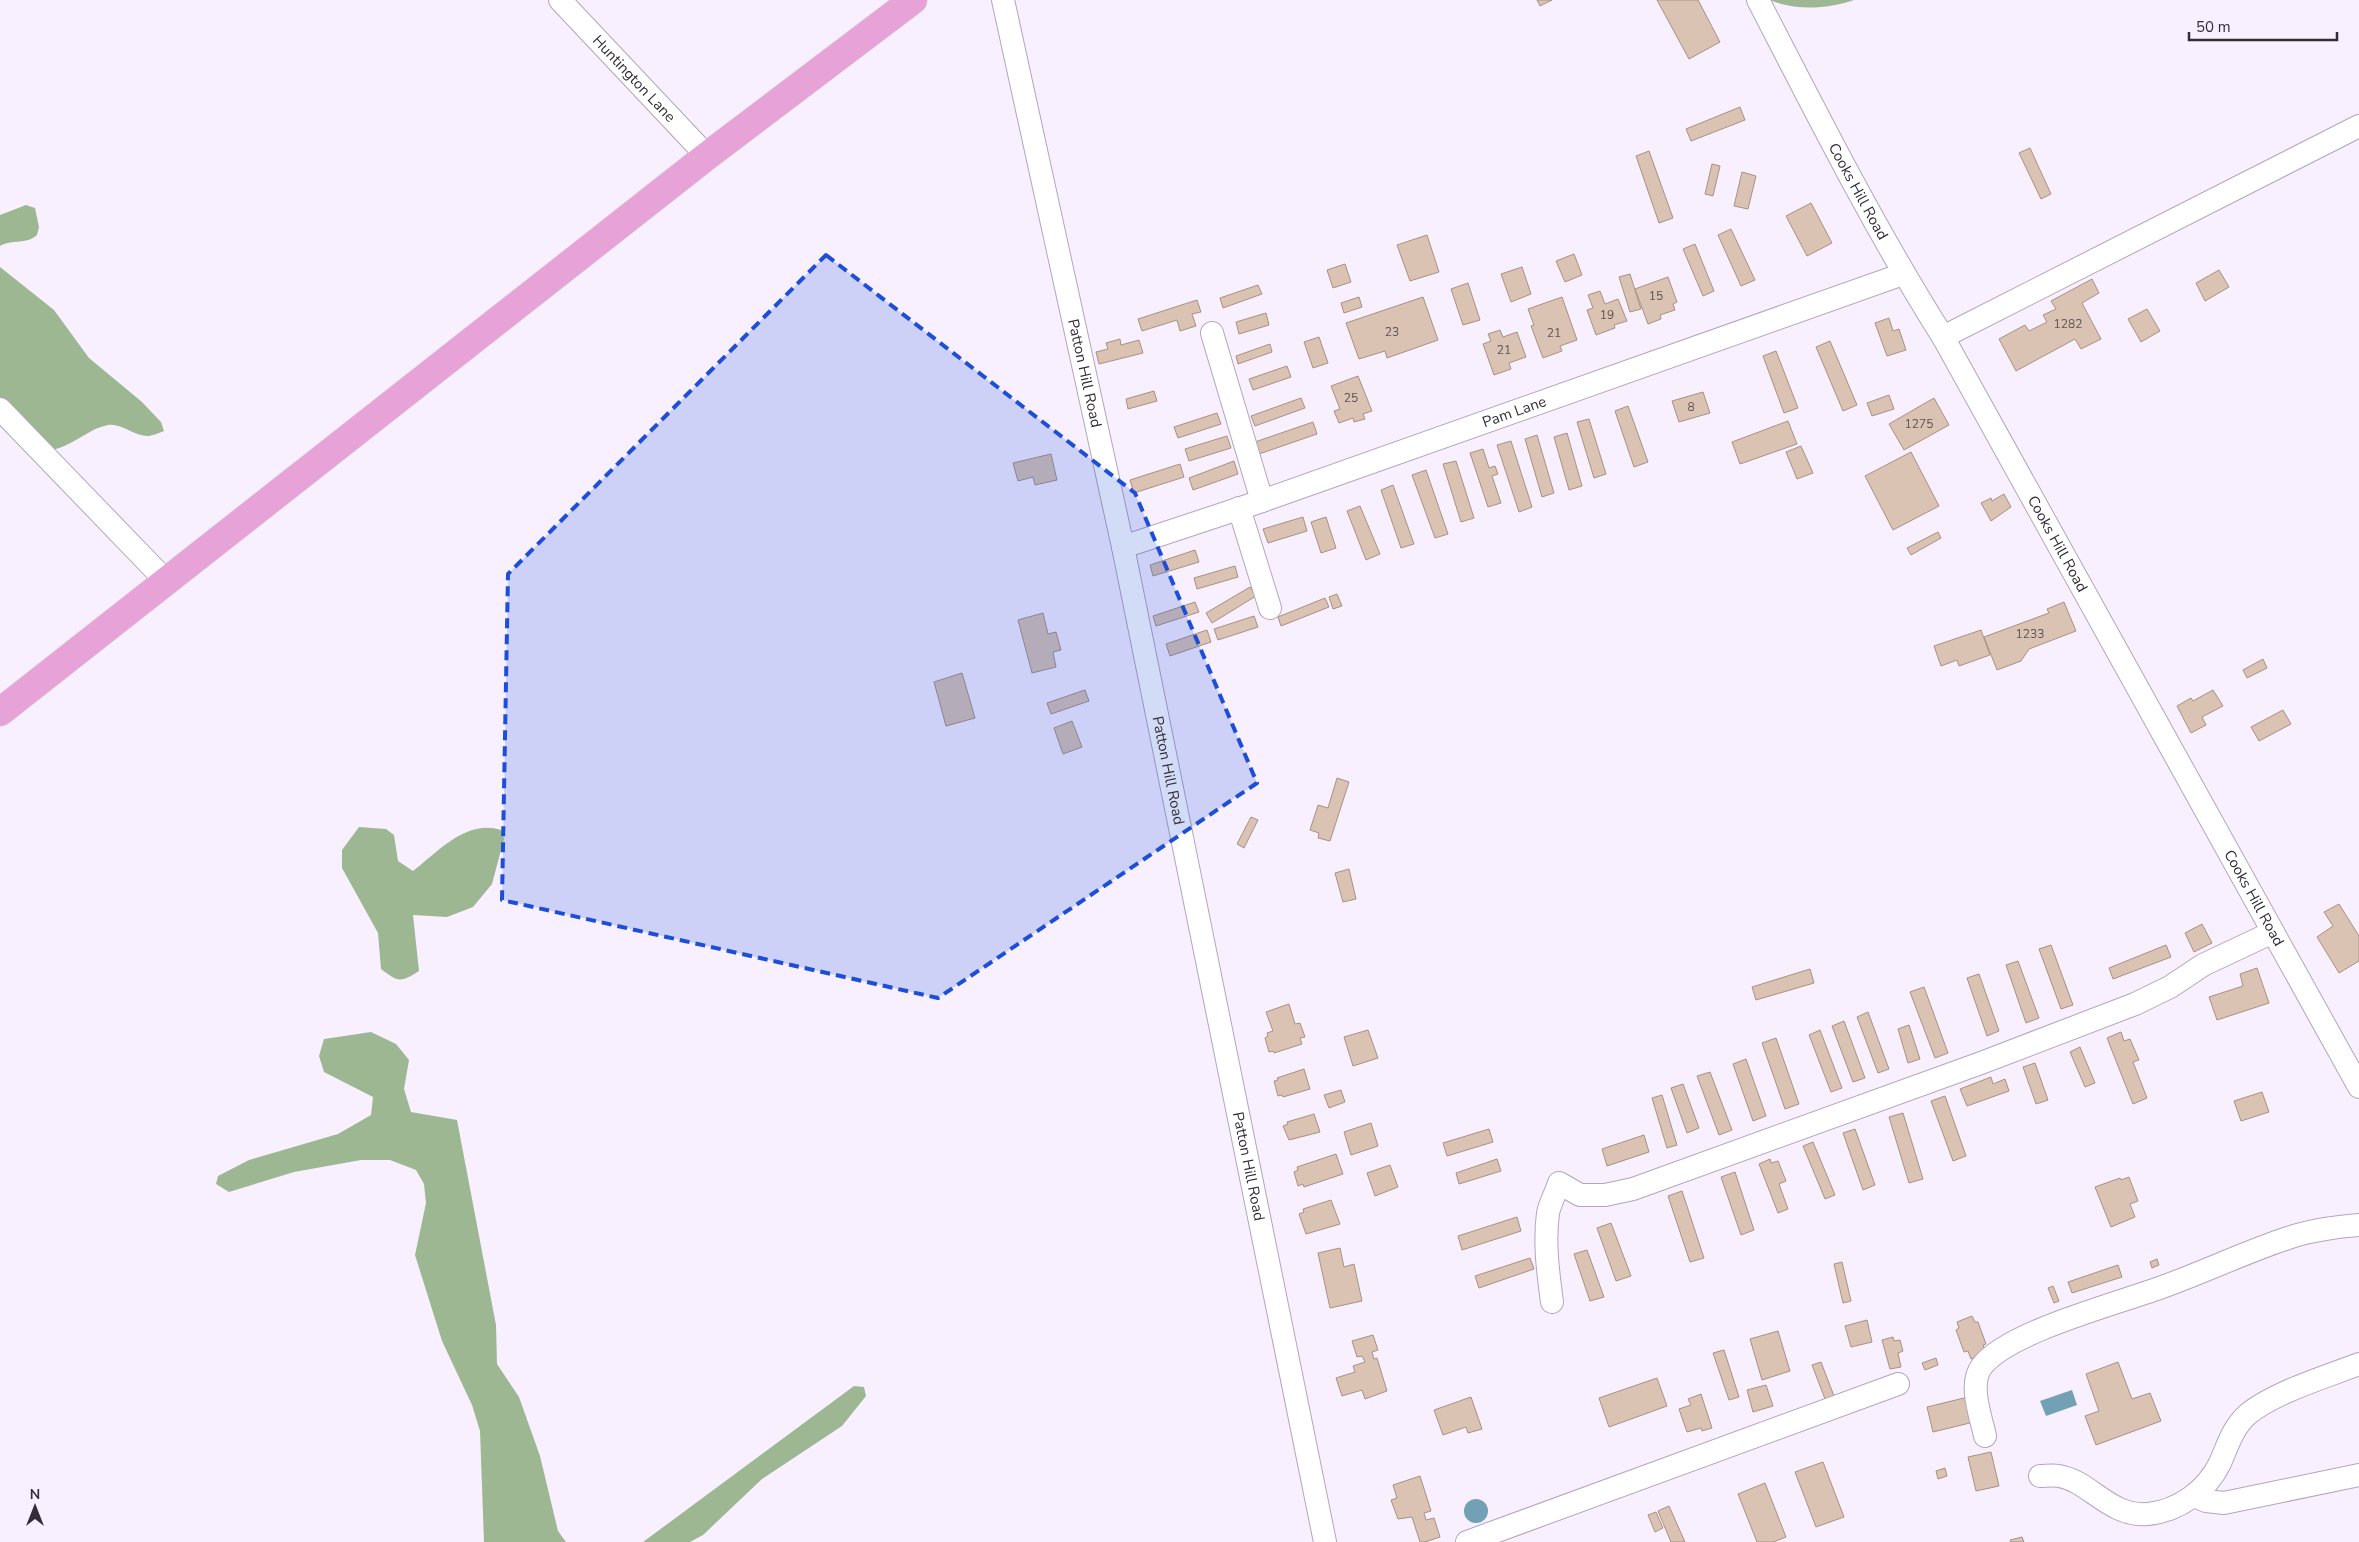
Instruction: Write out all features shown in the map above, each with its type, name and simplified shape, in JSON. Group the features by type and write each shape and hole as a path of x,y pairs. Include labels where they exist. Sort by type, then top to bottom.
{"main road":[{"path":"0,712 707,156 913,0"}],"street":[{"name":"Huntington Lane","path":"560,0 707,156"},
{"name":"Patton Hill Road","path":"1003,0 1123,547 1325,1542"},
{"name":"Cooks Hill Road","path":"1758,0 1860,197 1903,274 1943,337 2359,1087"},
{"path":"1943,337 2359,126"},
{"name":"Pam Lane","path":"1123,547 1262,501 1903,274"},
{"path":"1212,333 1262,501"},
{"path":"0,409 167,582"},
{"path":"1239,508 1270,608"},
{"path":"1552,1302 1546,1262 1546,1244 1548,1211 1559,1183 1580,1195 1605,1195 1642,1185 1981,1063 2135,1004 2170,986 2203,965 2273,932"},
{"path":"1985,1436 1976,1382 1981,1368 2008,1344 2288,1238 2322,1229 2359,1225"},
{"path":"2040,1476 2059,1476 2079,1484 2094,1495 2125,1512 2149,1514 2178,1506 2194,1496 2209,1480 2219,1465 2235,1428 2248,1414 2266,1401 2359,1364"},
{"path":"1467,1542 1898,1384"},
{"path":"2194,1496 2206,1501 2224,1503 2359,1475"}],"highlighted area":[{"path":"826,255 1135,493 1257,783 938,998 502,900 508,574"}],"green space":[{"path":"1770,0 1854,0 1812,8 1790,6"},
{"path":"26,205 35,208 39,227 37,235 28,240 0,246 0,215"},
{"path":"0,267 54,310 89,358 142,402 161,422 164,431 151,436 144,436 118,426 108,425 93,430 65,446 50,450 0,402"},
{"path":"359,827 386,829 394,835 398,861 413,871 453,839 464,833 488,828 501,830 504,839 492,884 473,907 447,917 413,915 419,971 407,978 395,979 381,969 378,933 342,868 342,850"},
{"path":"371,1032 396,1044 409,1060 404,1089 411,1112 457,1120 496,1325 497,1364 519,1397 540,1456 558,1531 566,1542 484,1542 480,1431 472,1405 442,1341 415,1255 426,1203 424,1184 416,1170 390,1160 361,1160 294,1172 229,1192 216,1184 218,1176 249,1160 338,1134 371,1115 373,1097 324,1072 319,1056 324,1039"},
{"path":"854,1386 864,1387 866,1396 842,1426 762,1479 703,1535 690,1542 643,1542"}],"water":[{"path":"2072,1390 2077,1405 2046,1416 2040,1401"},
{"path":"1476,1499 1485,1502 1488,1511 1485,1520 1476,1523 1467,1520 1464,1511 1467,1502"}],"building":[{"path":"1537,0 1552,0 1540,6"},
{"path":"1657,0 1698,0 1720,42 1689,59"},
{"path":"1740,107 1745,120 1691,141 1686,129"},
{"path":"2030,148 2051,194 2041,199 2019,153"},
{"path":"1649,151 1673,218 1659,223 1636,156"},
{"path":"1712,164 1720,166 1713,196 1705,194"},
{"path":"1742,172 1756,176 1748,209 1734,206"},
{"path":"1811,203 1832,243 1807,256 1786,216"},
{"path":"1731,229 1755,280 1741,286 1718,235"},
{"path":"1427,235 1439,272 1410,281 1397,245"},
{"path":"1695,244 1714,291 1703,296 1683,249"},
{"path":"1574,254 1582,275 1565,282 1556,261"},
{"path":"1345,264 1351,282 1333,288 1327,270"},
{"path":"1522,267 1531,294 1511,302 1501,274"},
{"path":"2219,270 2229,287 2205,301 2196,283"},
{"path":"1630,274 1641,309 1630,312 1619,277"},
{"path":"1668,277 1677,302 1673,304 1675,310 1660,315 1661,319 1648,324 1635,289"},
{"path":"2092,279 2099,293 2082,303 2101,339 2081,349 2075,339 2016,371 1999,339 2025,325 2029,331 2047,322 2043,315 2056,309 2051,301"},
{"path":"1468,283 1480,320 1463,325 1451,289"},
{"path":"1258,285 1262,294 1223,308 1220,298"},
{"path":"1600,291 1605,304 1618,299 1627,321 1614,325 1615,328 1596,335 1587,310 1593,308 1588,295"},
{"path":"1359,297 1362,307 1344,313 1341,303"},
{"path":"1423,297 1438,340 1387,358 1385,351 1359,359 1346,323"},
{"path":"1562,297 1577,340 1560,346 1562,351 1543,358 1531,326 1534,325 1528,309"},
{"path":"1197,300 1201,312 1192,314 1196,326 1180,331 1177,320 1142,331 1138,319"},
{"path":"2147,309 2160,331 2141,342 2128,319"},
{"path":"1266,313 1269,325 1239,334 1236,322"},
{"path":"1889,318 1893,331 1899,329 1906,350 1887,356 1875,323"},
{"path":"1500,330 1503,337 1517,332 1526,357 1509,363 1511,369 1494,375 1483,344 1491,341 1488,334"},
{"path":"1319,337 1328,363 1313,368 1304,342"},
{"path":"1120,339 1121,345 1139,340 1143,353 1099,364 1096,352 1108,349 1106,343"},
{"path":"1830,341 1857,405 1843,411 1816,347"},
{"path":"1270,344 1272,352 1238,364 1236,356"},
{"path":"1776,351 1798,408 1784,413 1763,356"},
{"path":"1287,366 1291,377 1253,390 1249,379"},
{"path":"1358,376 1372,411 1363,414 1365,419 1354,422 1353,418 1339,423 1334,411 1340,409 1331,386"},
{"path":"1154,391 1157,401 1128,409 1126,399"},
{"path":"1703,392 1710,413 1679,422 1672,401"},
{"path":"1889,395 1894,409 1872,416 1867,403"},
{"path":"1301,398 1305,408 1255,426 1251,416"},
{"path":"1934,398 1949,425 1904,450 1889,424"},
{"path":"1628,406 1648,462 1634,467 1615,411"},
{"path":"1217,413 1221,424 1178,438 1174,427"},
{"path":"1589,419 1606,474 1594,478 1577,422"},
{"path":"1788,421 1797,444 1740,464 1732,442"},
{"path":"1313,422 1317,434 1259,454 1255,442"},
{"path":"1567,433 1582,486 1569,490 1554,437"},
{"path":"1537,435 1554,493 1542,497 1525,439"},
{"path":"1227,436 1231,448 1189,461 1185,449"},
{"path":"1511,441 1532,507 1519,512 1497,445"},
{"path":"1801,446 1813,473 1797,479 1786,452"},
{"path":"1483,449 1489,468 1495,466 1498,474 1492,476 1501,503 1488,507 1470,453"},
{"path":"1911,452 1939,506 1893,530 1865,476"},
{"path":"1051,454 1057,480 1035,485 1033,477 1018,481 1013,463"},
{"path":"1234,461 1238,474 1193,490 1189,478"},
{"path":"1456,461 1474,518 1461,522 1443,464"},
{"path":"1180,464 1184,477 1134,493 1130,480"},
{"path":"1426,470 1448,534 1435,538 1412,475"},
{"path":"1393,485 1414,544 1401,548 1381,490"},
{"path":"2004,494 2011,507 1991,521 1981,503 1991,498 1992,501"},
{"path":"1360,506 1380,554 1366,560 1347,511"},
{"path":"1303,517 1307,531 1268,543 1263,529"},
{"path":"1326,517 1336,548 1321,553 1311,522"},
{"path":"1938,532 1941,538 1911,555 1907,548"},
{"path":"1195,550 1199,562 1153,576 1150,565"},
{"path":"1235,566 1238,577 1197,589 1194,578"},
{"path":"1250,587 1256,596 1212,623 1206,613"},
{"path":"1337,594 1342,606 1333,609 1329,597"},
{"path":"1325,598 1329,607 1281,626 1278,617"},
{"path":"1195,602 1199,612 1156,626 1153,616"},
{"path":"2064,602 2076,631 2029,649 2021,661 1997,670 1984,637 2049,613 2047,609"},
{"path":"1043,613 1048,634 1056,632 1061,650 1053,652 1056,667 1032,673 1018,620"},
{"path":"1254,616 1258,627 1218,640 1214,629"},
{"path":"1207,630 1211,642 1170,656 1166,644"},
{"path":"1981,630 1990,655 1959,666 1957,660 1941,666 1934,646"},
{"path":"2263,659 2267,668 2247,678 2243,670"},
{"path":"962,673 975,718 946,726 934,682"},
{"path":"1085,690 1089,701 1051,714 1047,703"},
{"path":"2213,690 2223,706 2202,717 2206,725 2191,733 2177,706 2191,698 2193,701"},
{"path":"2283,710 2291,724 2259,741 2251,727"},
{"path":"1072,721 1082,747 1063,754 1054,728"},
{"path":"1337,778 1349,782 1330,841 1318,838 1319,833 1310,830 1318,805 1328,808"},
{"path":"1251,817 1258,820 1244,848 1237,844"},
{"path":"1349,869 1356,899 1343,902 1335,873"},
{"path":"2339,904 2359,936 2359,961 2339,973 2317,937 2333,926 2324,912"},
{"path":"2202,924 2212,943 2194,952 2185,933"},
{"path":"2051,945 2073,1005 2061,1009 2039,949"},
{"path":"2166,945 2171,957 2113,979 2109,968"},
{"path":"2018,961 2039,1018 2026,1023 2006,965"},
{"path":"2257,968 2269,1003 2217,1020 2209,997 2243,986 2240,974"},
{"path":"1810,969 1814,983 1756,1000 1752,987"},
{"path":"1979,974 1999,1031 1987,1036 1967,978"},
{"path":"1924,987 1948,1053 1935,1058 1910,992"},
{"path":"1289,1004 1295,1024 1300,1023 1305,1037 1300,1038 1302,1044 1274,1053 1273,1051 1269,1052 1265,1038 1268,1036 1267,1033 1273,1031 1266,1012"},
{"path":"1868,1012 1889,1069 1878,1073 1857,1017"},
{"path":"1844,1021 1865,1078 1853,1082 1832,1026"},
{"path":"1909,1025 1920,1059 1908,1063 1898,1029"},
{"path":"1368,1030 1378,1058 1353,1066 1344,1037"},
{"path":"1820,1030 1842,1088 1831,1092 1809,1035"},
{"path":"2121,1032 2124,1041 2130,1039 2139,1060 2133,1062 2147,1098 2133,1104 2107,1038"},
{"path":"1776,1038 1799,1104 1785,1109 1762,1043"},
{"path":"2080,1047 2095,1083 2085,1087 2070,1052"},
{"path":"1746,1059 1766,1116 1753,1121 1733,1064"},
{"path":"2035,1063 2048,1100 2036,1104 2023,1067"},
{"path":"1304,1069 1310,1089 1283,1097 1282,1095 1278,1096 1274,1081 1278,1080 1277,1078"},
{"path":"1710,1072 1732,1130 1719,1135 1697,1076"},
{"path":"1991,1077 1993,1084 2005,1079 2009,1091 1967,1106 1960,1089"},
{"path":"1683,1084 1699,1128 1687,1133 1671,1088"},
{"path":"1341,1090 1345,1102 1329,1108 1324,1095"},
{"path":"2262,1092 2269,1112 2241,1121 2234,1101"},
{"path":"1662,1095 1677,1145 1667,1148 1652,1098"},
{"path":"1945,1096 1966,1156 1953,1161 1931,1101"},
{"path":"1903,1113 1923,1179 1909,1183 1889,1117"},
{"path":"1314,1114 1320,1132 1289,1140 1283,1126 1288,1124 1287,1122"},
{"path":"1371,1123 1378,1146 1351,1155 1344,1132"},
{"path":"1489,1129 1493,1142 1447,1156 1443,1143"},
{"path":"1855,1129 1875,1185 1863,1190 1843,1133"},
{"path":"1644,1135 1649,1152 1607,1166 1602,1149"},
{"path":"1813,1142 1835,1195 1825,1199 1803,1146"},
{"path":"1336,1154 1343,1174 1304,1187 1303,1184 1298,1186 1294,1172 1298,1170 1297,1167"},
{"path":"1497,1159 1501,1171 1459,1184 1456,1173"},
{"path":"1770,1159 1771,1163 1778,1161 1786,1181 1779,1184 1788,1209 1778,1213 1759,1164"},
{"path":"1390,1165 1398,1187 1375,1196 1367,1173"},
{"path":"1735,1172 1754,1230 1741,1235 1721,1177"},
{"path":"2129,1177 2138,1201 2130,1204 2135,1217 2111,1227 2095,1187 2120,1178 2121,1180"},
{"path":"1682,1191 1704,1258 1690,1262 1668,1196"},
{"path":"1331,1200 1340,1224 1306,1234 1299,1214 1304,1212 1303,1209"},
{"path":"1517,1217 1521,1231 1462,1250 1458,1236"},
{"path":"1611,1223 1631,1276 1616,1281 1597,1228"},
{"path":"1340,1248 1344,1267 1354,1264 1362,1301 1330,1308 1318,1253"},
{"path":"1587,1250 1604,1297 1590,1301 1574,1254"},
{"path":"1530,1258 1534,1269 1479,1288 1475,1276"},
{"path":"2157,1259 2159,1265 2152,1268 2150,1262"},
{"path":"1842,1262 1851,1301 1843,1303 1834,1264"},
{"path":"2118,1265 2122,1277 2072,1293 2068,1282"},
{"path":"2053,1286 2059,1301 2054,1303 2048,1288"},
{"path":"1972,1316 1975,1322 1978,1322 1986,1344 1983,1345 1986,1353 1971,1359 1968,1351 1964,1352 1956,1330 1959,1328 1957,1322"},
{"path":"1867,1320 1872,1342 1851,1347 1845,1326"},
{"path":"1778,1331 1790,1371 1762,1380 1750,1339"},
{"path":"1373,1335 1378,1350 1372,1352 1374,1359 1377,1358 1387,1391 1365,1399 1362,1390 1342,1396 1336,1378 1355,1372 1353,1366 1365,1362 1362,1356 1357,1357 1352,1341"},
{"path":"1893,1337 1894,1341 1900,1340 1903,1351 1898,1353 1901,1367 1890,1369 1882,1340"},
{"path":"1724,1350 1739,1397 1729,1400 1713,1353"},
{"path":"1936,1358 1938,1365 1925,1370 1922,1363"},
{"path":"1821,1362 1834,1396 1825,1399 1812,1365"},
{"path":"2118,1362 2132,1399 2150,1393 2161,1421 2096,1445 2085,1416 2099,1411 2086,1374"},
{"path":"1657,1378 1667,1406 1609,1427 1599,1398"},
{"path":"1766,1385 1773,1406 1753,1412 1747,1390"},
{"path":"1701,1394 1712,1428 1702,1431 1701,1428 1687,1432 1679,1409 1691,1405 1688,1399"},
{"path":"1471,1397 1482,1429 1468,1433 1466,1427 1443,1435 1434,1410"},
{"path":"1968,1397 1974,1422 1933,1432 1927,1407"},
{"path":"1991,1452 1999,1486 1976,1491 1968,1457"},
{"path":"1823,1462 1844,1517 1816,1527 1795,1472"},
{"path":"1945,1468 1947,1476 1938,1479 1936,1471"},
{"path":"1420,1476 1431,1511 1424,1513 1426,1520 1434,1518 1440,1537 1425,1542 1420,1542 1412,1517 1398,1519 1391,1500 1397,1498 1393,1485"},
{"path":"1765,1483 1786,1537 1773,1542 1757,1542 1738,1494"},
{"path":"1669,1506 1685,1542 1671,1542 1658,1511"},
{"path":"1656,1512 1663,1528 1655,1532 1648,1515"},
{"path":"2022,1537 2024,1542 2011,1542 2010,1540"}]}
